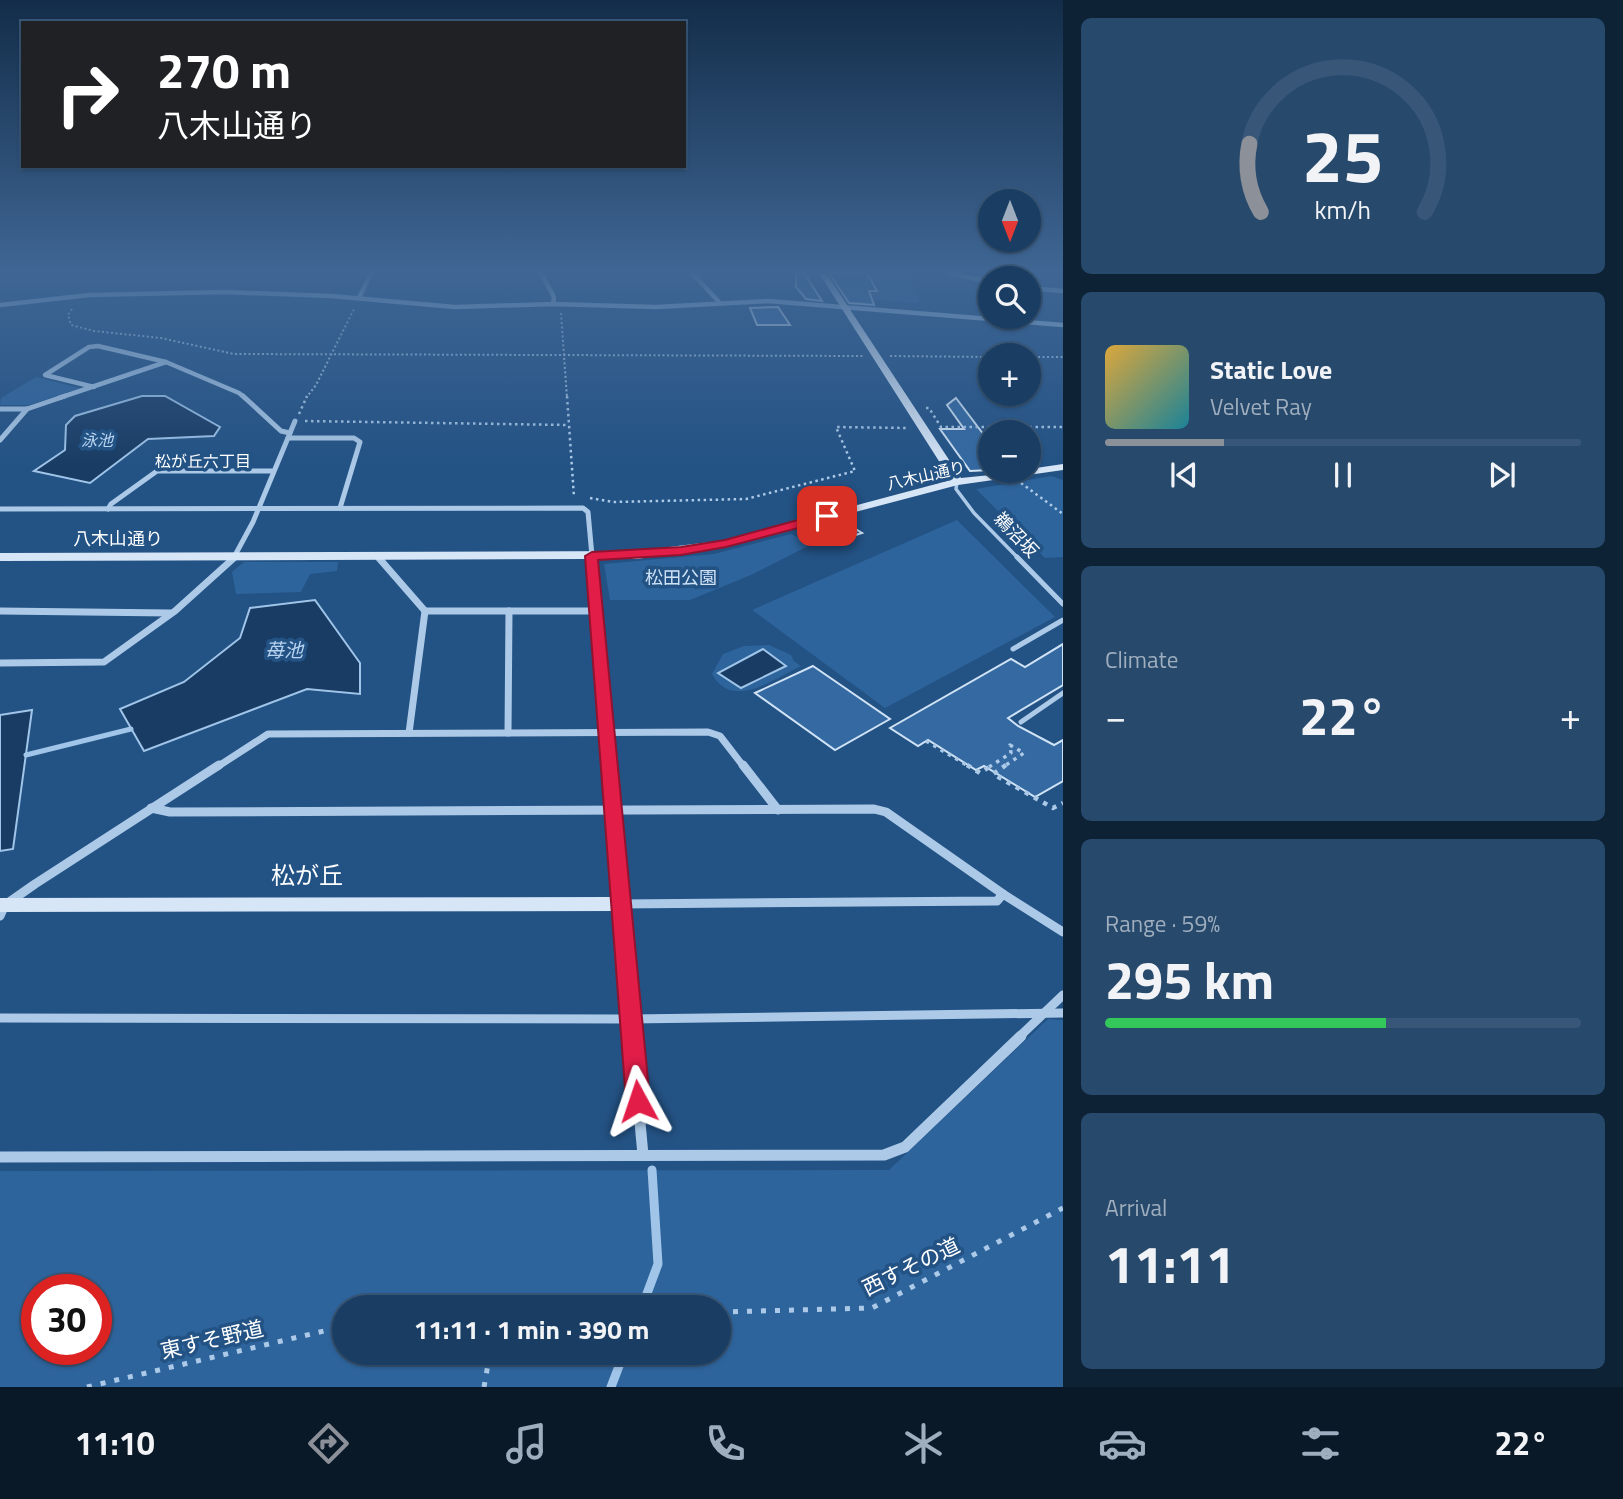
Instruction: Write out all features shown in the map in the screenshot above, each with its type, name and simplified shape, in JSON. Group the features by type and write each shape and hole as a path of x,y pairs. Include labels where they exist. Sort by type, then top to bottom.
{"street":[{"path":"864,338 957,482"},
{"path":"94,387 45,375 89,347 98,346 166,362 239,393 289,436 354,438 360,442 340,508"},
{"path":"0,409 27,409 166,362"},
{"path":"0,439 27,409"},
{"path":"0,663 104,662 116,657 170,613 236,556 295,421"},
{"name":"八木山通り","path":"1041,470 1063,467"},
{"path":"108,509 111,504 157,471 272,471"},
{"name":"八木山通り","path":"0,556 592,556 681,551 726,543 978,479"},
{"path":"0,509 583,509 588,512 643,1155"},
{"path":"376,555 425,611 409,733"},
{"path":"0,611 170,613"},
{"path":"425,611 595,611"},
{"path":"509,611 509,733"},
{"path":"2,909 151,808 268,734 708,732 720,736 778,810"},
{"path":"151,808 170,812 886,811 1003,894 1063,932"},
{"path":"2,909 997,901 1003,894"},
{"path":"0,1157 884,1155 905,1147 1063,995"},
{"path":"0,1018 630,1019 1011,1016 1063,1013"}],"lane":[{"name":"鵜沼坂","path":"957,482 956,489 974,513 1063,604"},
{"path":"1013,649 1063,620"},
{"path":"1021,722 1063,693"}],"path":[{"path":"158,338 222,353 978,357"},
{"path":"340,338 295,421 569,425"},
{"path":"562,338 575,495"},
{"path":"1041,357 1063,357"},
{"path":"909,407 929,408 941,427 1063,427"},
{"path":"587,497 612,502 746,499 855,471 836,427 923,428"},
{"path":"1020,483 1063,514"},
{"path":"926,741 980,773 1011,753 1010,745 1024,753 993,774 1053,808 1063,803"},
{"name":"西すその道","path":"731,1312 872,1308 1063,1208"},
{"name":"東すそ野道","path":"87,1387 332,1329"},
{"path":"484,1387 488,1365"}],"green space":[{"path":"36,377 80,388 29,405 0,405 1,398"},
{"path":"1051,476 1063,480 1063,557 1045,558 976,489 1011,483 1041,483 1041,478"},
{"path":"957,520 1055,617 885,708 752,610"},
{"name":"松田公園","path":"791,534 812,544 751,575 690,600 610,600 604,564 714,554"},
{"path":"244,562 338,562 337,571 310,574 301,592 236,594 232,572"},
{"path":"769,645 791,655 801,666 766,684 742,691 720,685 712,674 723,654 744,646"},
{"path":"1048,1019 1063,1020 1063,1387 0,1387 0,1171 889,1170"}],"water":[{"name":"泳池","path":"142,396 165,396 220,427 214,436 148,439 90,483 34,471 65,450 66,425 75,416"},
{"name":"苺池","path":"315,600 360,663 360,694 307,689 144,751 120,709 184,682 240,638 250,608"},
{"path":"763,649 786,666 741,688 718,673"},
{"path":"32,710 13,849 0,851 0,715"}],"building":[{"path":"956,398 978,427 978,471 970,471 940,429 964,429 947,405"},
{"path":"844,522 862,533 826,545 809,532"},
{"path":"1063,644 1063,685 1008,718 1054,745 1063,740 1063,781 1035,797 984,766 976,770 928,740 918,746 890,728 1011,659 1025,667"},
{"path":"813,666 890,719 835,750 755,693"}],"waterway":[{"path":"26,755 131,729"},
{"path":"646,1295 658,1264 652,1170"},
{"path":"611,1387 619,1365"}],"district":[{"name":"松が丘六丁目","path":"203,461"},
{"name":"松が丘","path":"307,876"}],"route":[{"path":"638,1101 592,556 681,551 726,543 827,516"}]}
